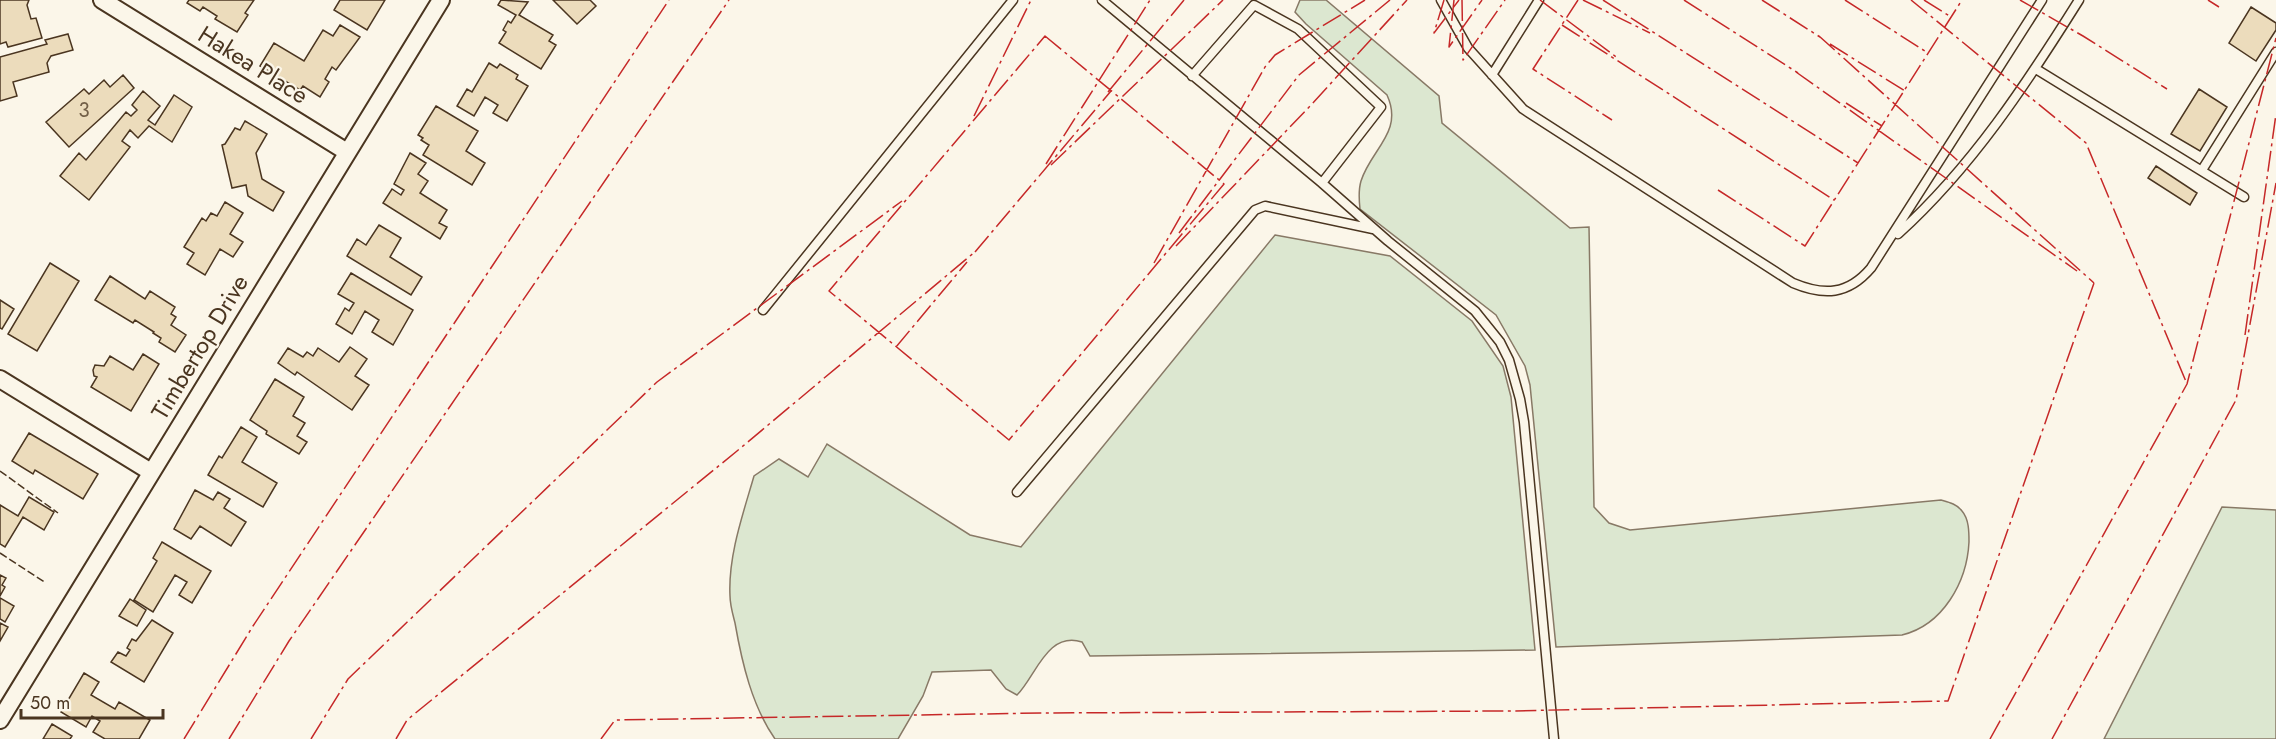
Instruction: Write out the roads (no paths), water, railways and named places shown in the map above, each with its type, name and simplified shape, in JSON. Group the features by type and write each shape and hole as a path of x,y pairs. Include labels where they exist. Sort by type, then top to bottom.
{"street":[{"name":"Hakea Place","path":"102,0 347,152"},
{"name":"Timbertop Drive","path":"0,720 441,0"},
{"path":"0,379 152,472"}],"lane":[{"path":"763,310 1013,0"},
{"path":"1102,0 1475,311 1500,342 1509,360 1520,399 1527,445 1554,739"},
{"path":"1441,0 1468,48 1523,109 1792,283 1812,291 1822,292 1845,288 1864,277 1889,242 2042,0"},
{"path":"1492,75 1539,0"},
{"path":"1889,242 1953,177 2013,102 2079,0"},
{"path":"1192,75 1254,5 1298,29 1381,106 1322,183"},
{"path":"2202,170 2276,52"},
{"path":"2036,69 2244,197"},
{"path":"1017,492 1255,210 1265,206 1374,229"}]}
